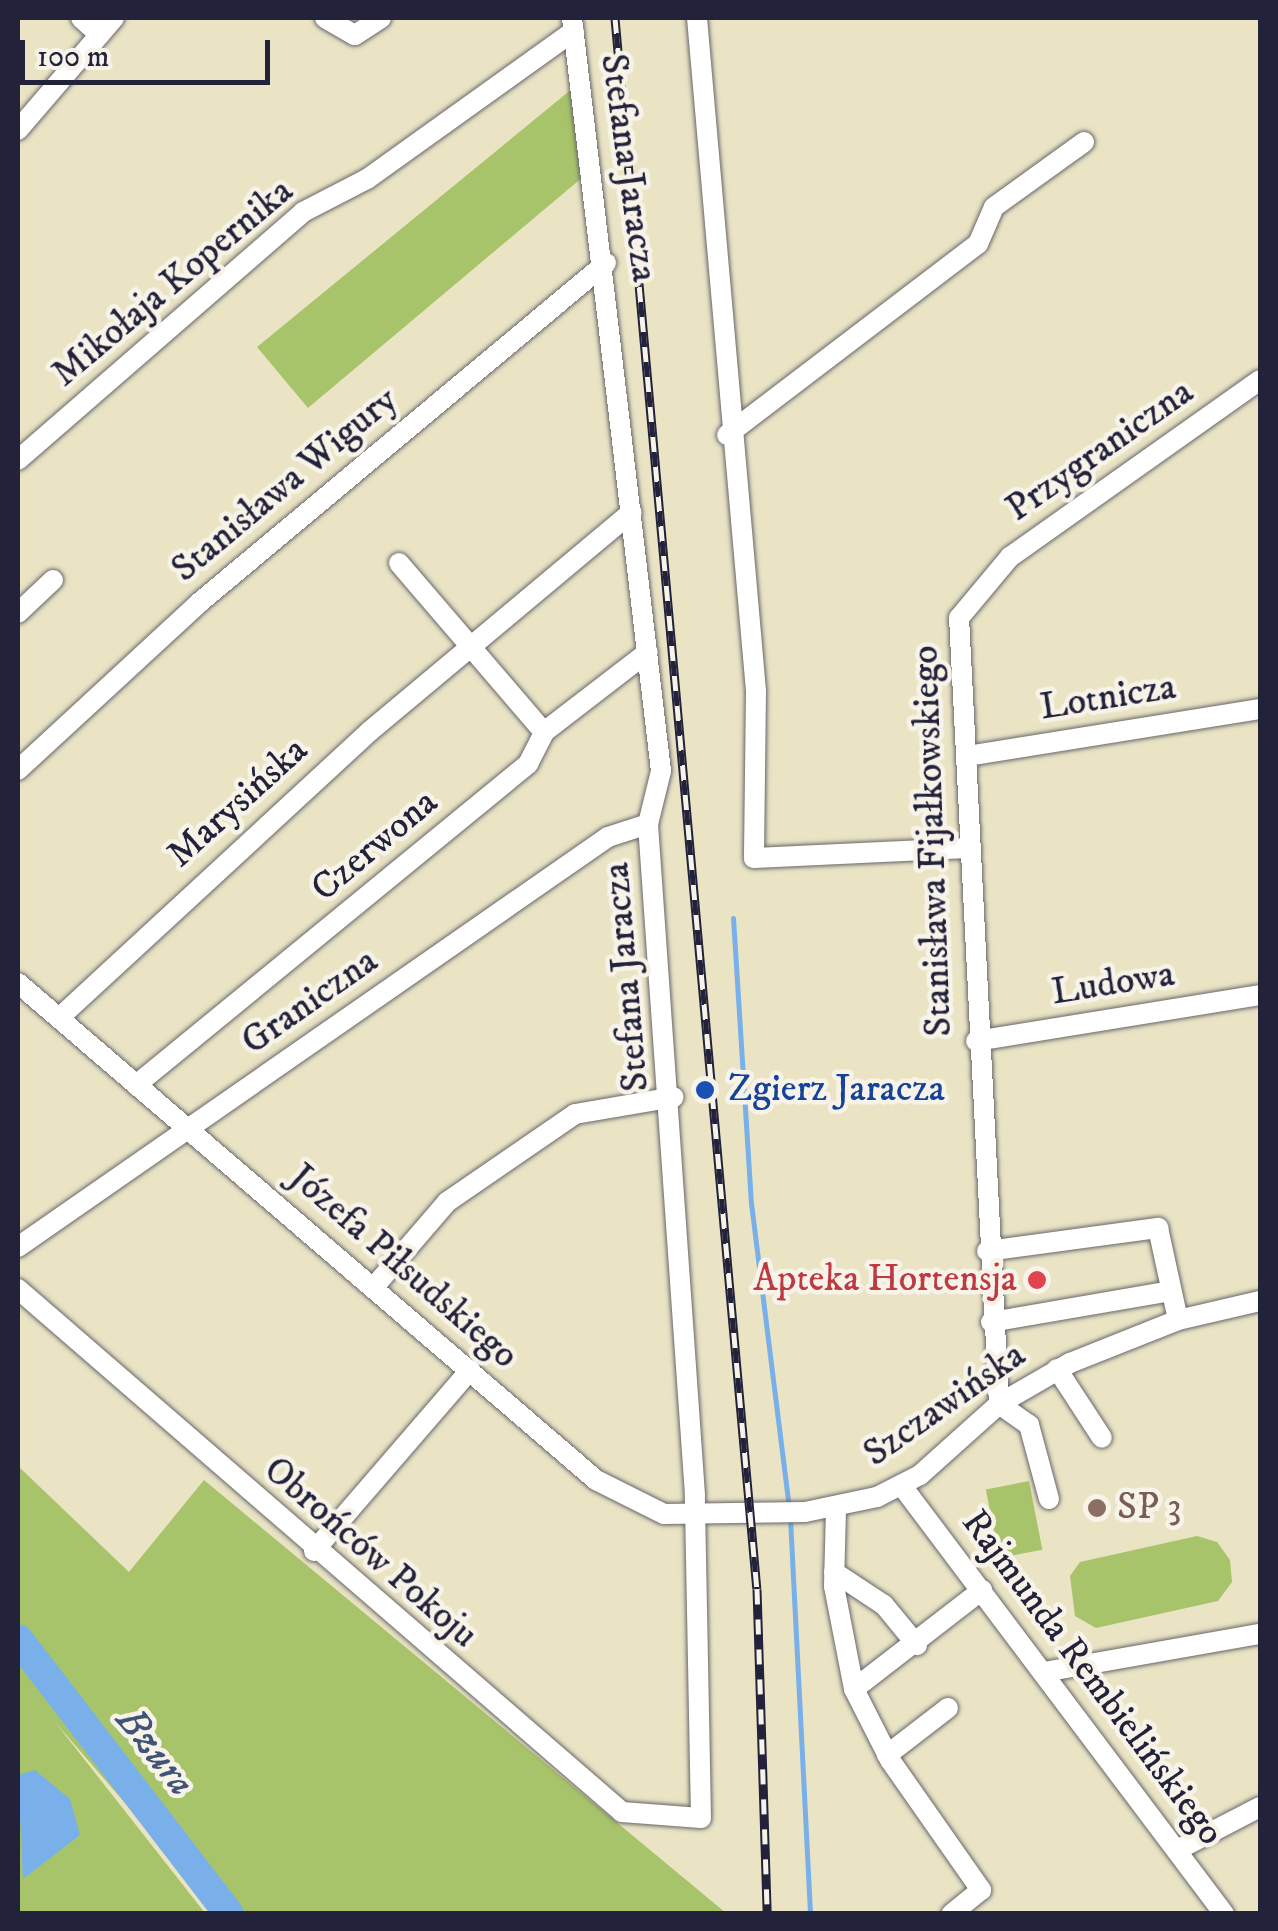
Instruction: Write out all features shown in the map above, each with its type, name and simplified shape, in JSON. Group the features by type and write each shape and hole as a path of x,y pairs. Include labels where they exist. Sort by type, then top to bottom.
{"street":[{"path":"81,18 100,35"},
{"path":"18,130 114,18"},
{"path":"325,18 341,34 381,18"},
{"path":"697,18 727,435 756,691 754,858 968,848"},
{"name":"Stefana Jaracza","path":"573,24 606,263 661,770 648,824 674,1098 696,1517 701,1818"},
{"name":"Mikołaja Kopernika","path":"18,460 304,212 367,179 573,24"},
{"path":"727,435 978,244 994,208 1084,142"},
{"name":"Stanisława Wigury","path":"18,770 200,602 606,263"},
{"name":"Przygraniczna","path":"982,582 1260,380"},
{"name":"Marysińska","path":"59,1018 471,646 632,512"},
{"path":"399,563 544,732"},
{"path":"18,613 53,580"},
{"name":"Stanisława Fijałkowskiego","path":"982,582 958,628 967,756 987,1250 999,1404"},
{"name":"Czerwona","path":"136,1085 528,764 544,732 648,652"},
{"name":"Lotnicza","path":"967,756 1260,709"},
{"name":"Graniczna","path":"18,1248 608,837 648,824"},
{"name":"Józefa Piłsudskiego","path":"18,983 616,1494 696,1517 780,1513"},
{"name":"Ludowa","path":"976,1041 1260,996"},
{"path":"374,1288 447,1202 575,1114 674,1098"},
{"path":"987,1250 1158,1228 1178,1320"},
{"name":"Obrońców Pokoju","path":"18,1289 314,1551 622,1812 701,1818"},
{"path":"992,1322 1170,1291"},
{"name":"Szczawińska","path":"780,1513 836,1509 902,1486 999,1404 1057,1370 1178,1320 1260,1301"},
{"path":"314,1551 470,1370"},
{"path":"1057,1370 1102,1438"},
{"path":"999,1404 1029,1425 1050,1498"},
{"name":"Rajmunda Rembielińskiego","path":"902,1486 1224,1914"},
{"path":"836,1509 834,1572 854,1689 887,1755 981,1890 951,1914"},
{"path":"834,1572 884,1605 917,1645"},
{"path":"854,1689 917,1645 982,1590"},
{"path":"1044,1672 1260,1634"},
{"path":"887,1755 948,1708"},
{"path":"1177,1850 1260,1807"}],"green space":[{"path":"573,88 590,171 308,408 257,347"},
{"path":"18,1466 129,1572 204,1480 726,1913 220,1913 55,1722 205,1913 18,1913"},
{"path":"1029,1481 1042,1550 999,1558 986,1489"},
{"path":"1197,1536 1217,1542 1230,1560 1232,1582 1218,1601 1096,1628 1075,1616 1070,1576 1080,1562"}],"water":[{"path":"35,1770 70,1799 80,1835 23,1879 18,1775"}],"waterway":[{"path":"733,918 751,1203 789,1507"},
{"path":"790,1518 810,1914"},
{"name":"Bzura","path":"18,1639 229,1914"}],"railway":[{"path":"615,18 757,1589 767,1914"}],"place":[{"name":"Zgierz Jaracza","path":"705,1090"},
{"name":"Apteka Hortensja","path":"1037,1280"},
{"name":"SP 3","path":"1097,1508"}]}
